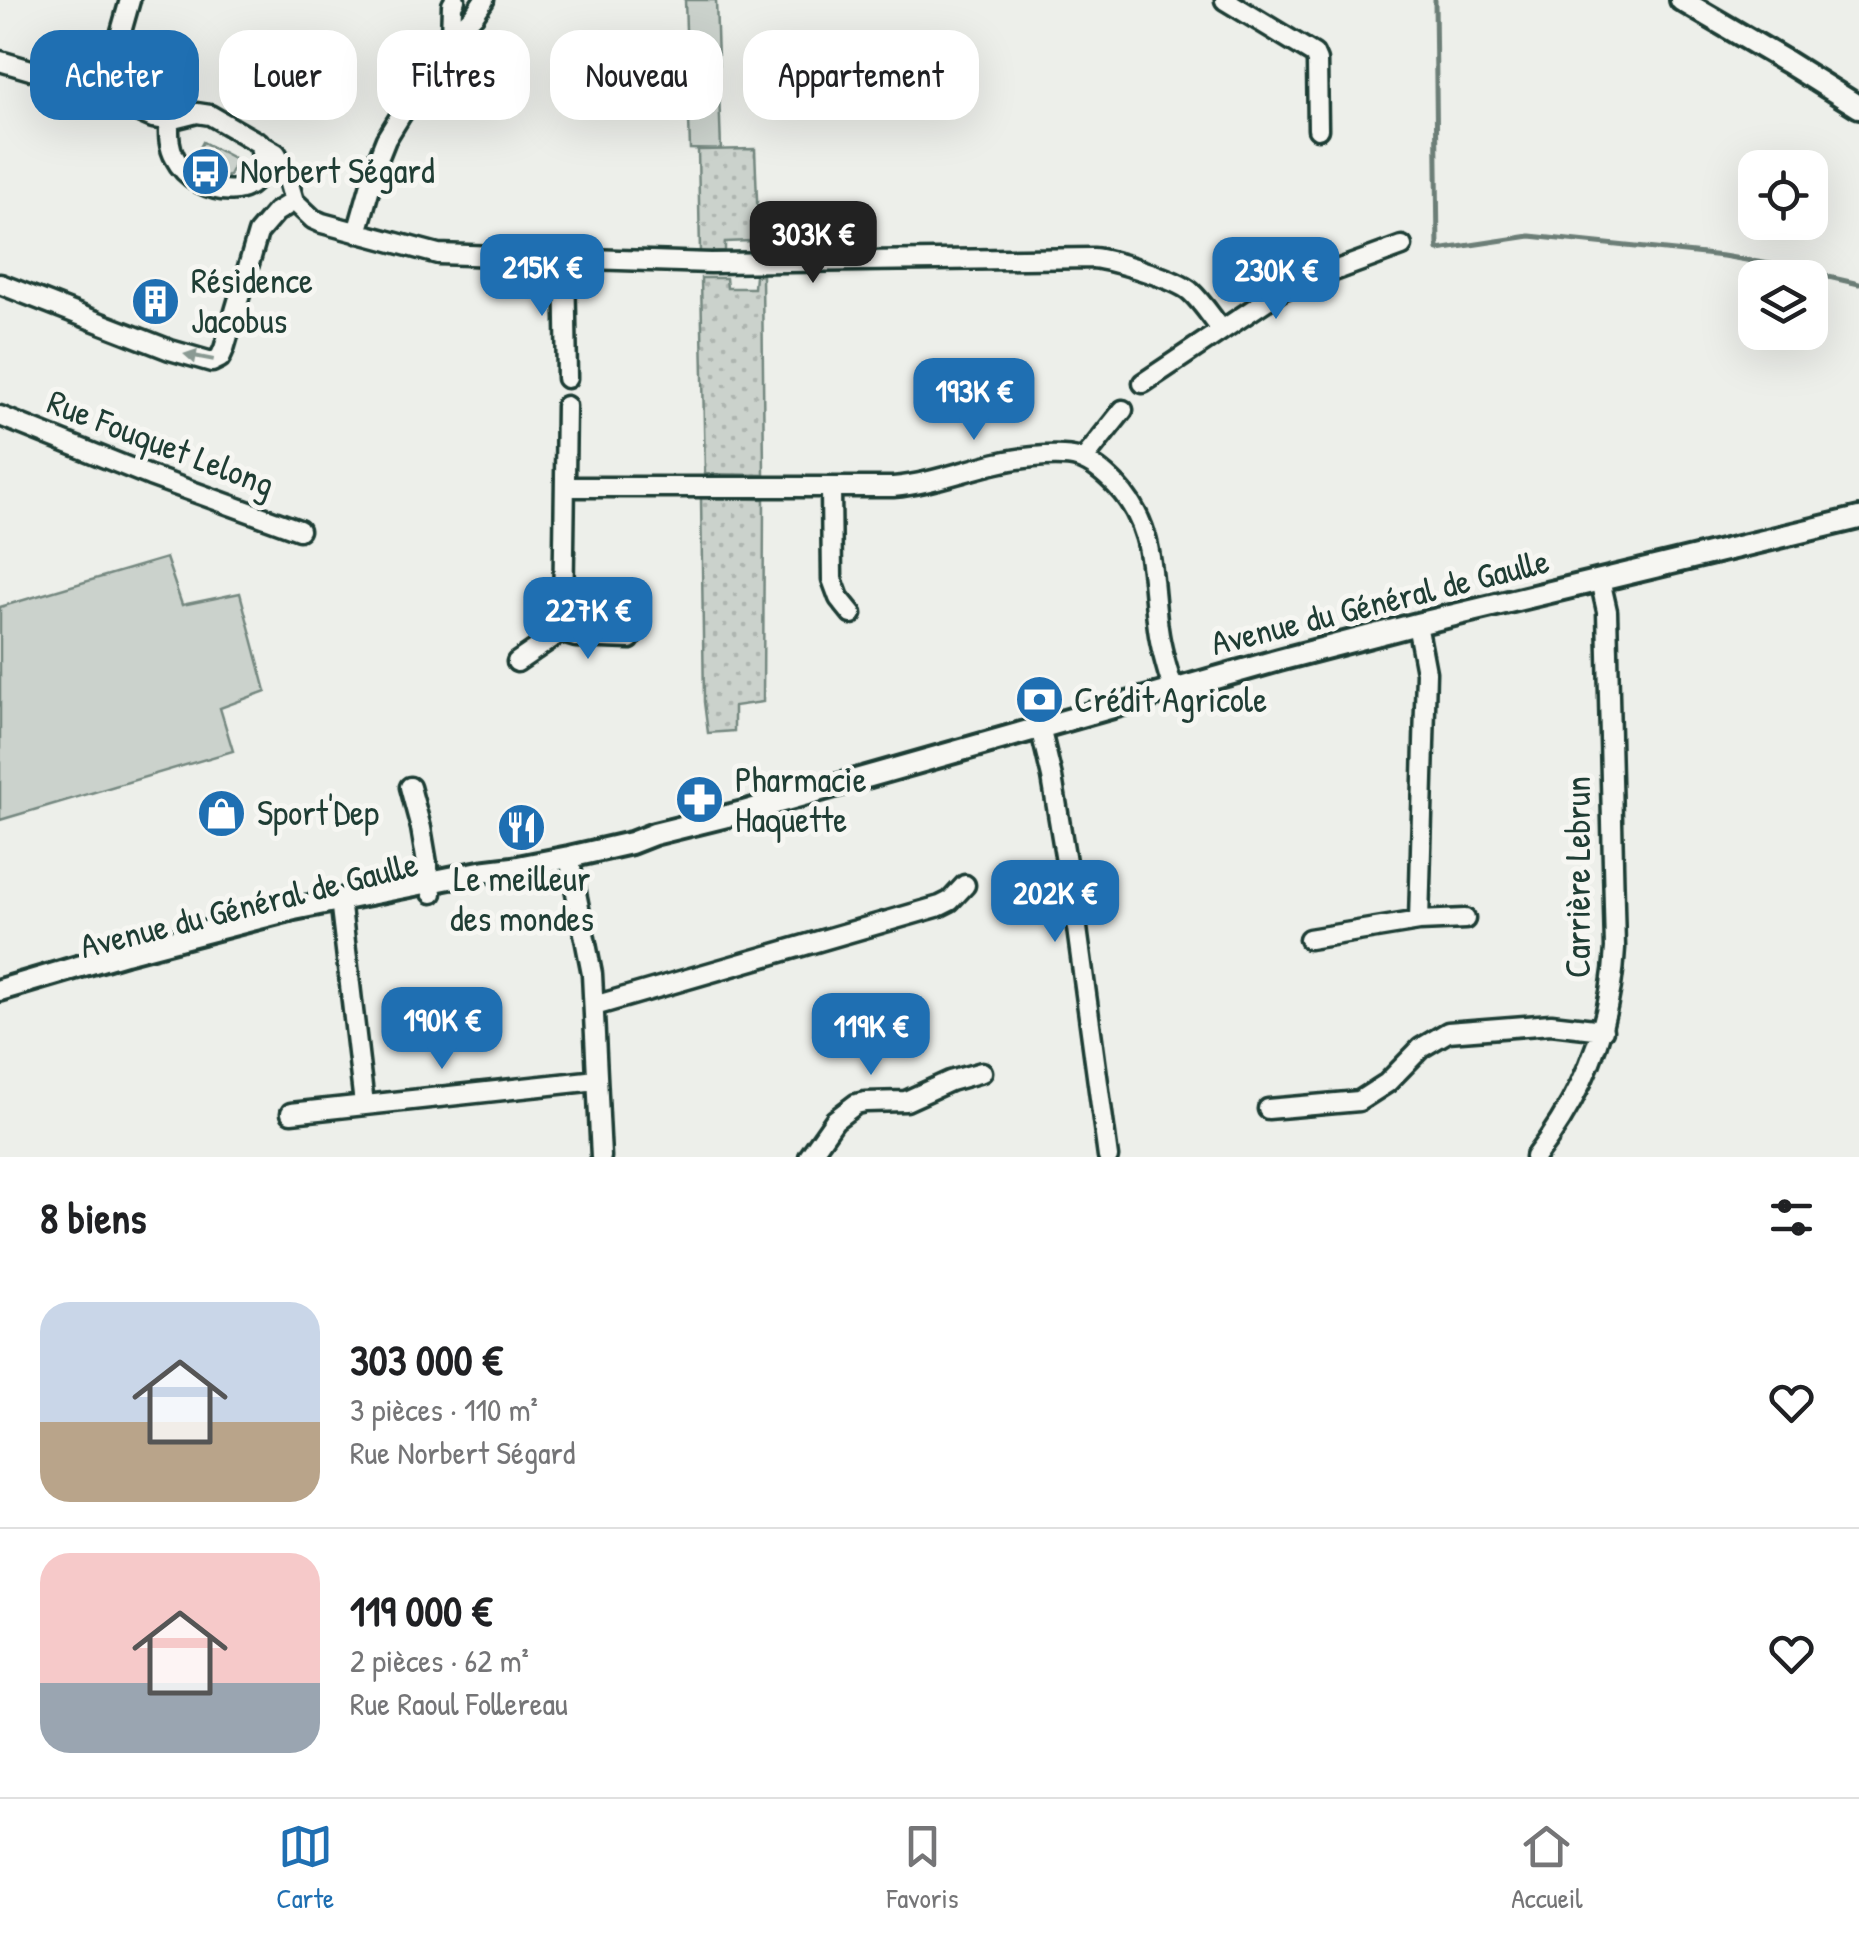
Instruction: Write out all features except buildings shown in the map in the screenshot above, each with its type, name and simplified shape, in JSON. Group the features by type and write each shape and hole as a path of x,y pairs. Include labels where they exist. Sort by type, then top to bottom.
{"main road":[{"path":"1681,0 1859,107"},
{"name":"Avenue du Général de Gaulle","path":"1,994 175,940 431,887 480,872 631,843 1419,630 1859,518"},
{"name":"Avenue du Général de Gaulle","path":"1601,586 1859,531"}],"street":[{"path":"122,30 130,0"},
{"path":"452,30 455,0"},
{"path":"458,30 484,0"},
{"path":"1225,0 1314,54 1318,129"},
{"path":"0,60 30,69"},
{"path":"199,114 210,115 270,149 280,160 294,202 322,224 438,254 710,264 1092,258 1120,263 1182,286 1192,292 1222,330"},
{"path":"169,120 170,142 178,164 197,179 227,192 247,188 254,180 262,162 259,142"},
{"path":"357,233 381,150 400,120"},
{"path":"0,284 170,350 212,362 224,350 258,233 276,212 294,202"},
{"path":"1143,383 1293,284 1402,246"},
{"path":"565,260 567,378"},
{"path":"517,662 559,632 564,614 566,406"},
{"path":"1084,458 1123,410"},
{"name":"Rue Fouquet Lelong","path":"0,416 299,530"},
{"path":"565,486 893,487 917,485 1030,457 1084,458 1118,486 1142,522 1150,550 1159,633 1176,696"},
{"path":"831,487 832,579 839,598 852,614"},
{"name":"Carrière Lebrun","path":"1536,1157 1570,1107 1588,1070 1603,1030 1612,984 1615,948 1607,612 1601,586"},
{"path":"1419,630 1426,672 1419,920"},
{"path":"559,632 576,637 630,639"},
{"path":"1042,733 1077,928 1108,1157"},
{"path":"410,788 431,887"},
{"path":"569,857 585,932 594,1006 600,1157"},
{"path":"594,1006 940,906 965,884"},
{"path":"340,906 364,1104"},
{"path":"1309,938 1419,920 1465,920"},
{"path":"1268,1108 1358,1101 1387,1083 1421,1048 1448,1032 1551,1024 1603,1030"},
{"path":"809,1157 835,1120 856,1104 906,1101 982,1072"},
{"path":"292,1113 597,1080"}],"shaded area":[{"path":"685,0 716,0 717,30 686,30"},
{"path":"689,120 720,120 721,150 690,149"},
{"path":"203,142 237,160 228,177 194,159"},
{"path":"755,149 759,250 752,251 751,241 725,242 725,251 700,252 698,150"},
{"path":"762,275 764,475 705,474 701,278 726,278 727,288 754,288 755,276"},
{"path":"701,498 764,499 763,702 734,706 734,731 708,733 704,702"},
{"path":"166,558 182,605 240,593 266,691 220,708 233,751 0,820 0,607"}],"waterway":[{"path":"1435,0 1438,250 1530,236 1723,256 1859,284"}],"place":[{"name":"Norbert Ségard","path":"205,171"},
{"name":"Résidence Jacobus","path":"156,301"},
{"name":"Crédit Agricole","path":"1039,700"},
{"name":"Pharmacie Haquette","path":"700,800"},
{"name":"Sport'Dep","path":"222,813"},
{"name":"Le meilleur des mondes","path":"522,827"}]}
